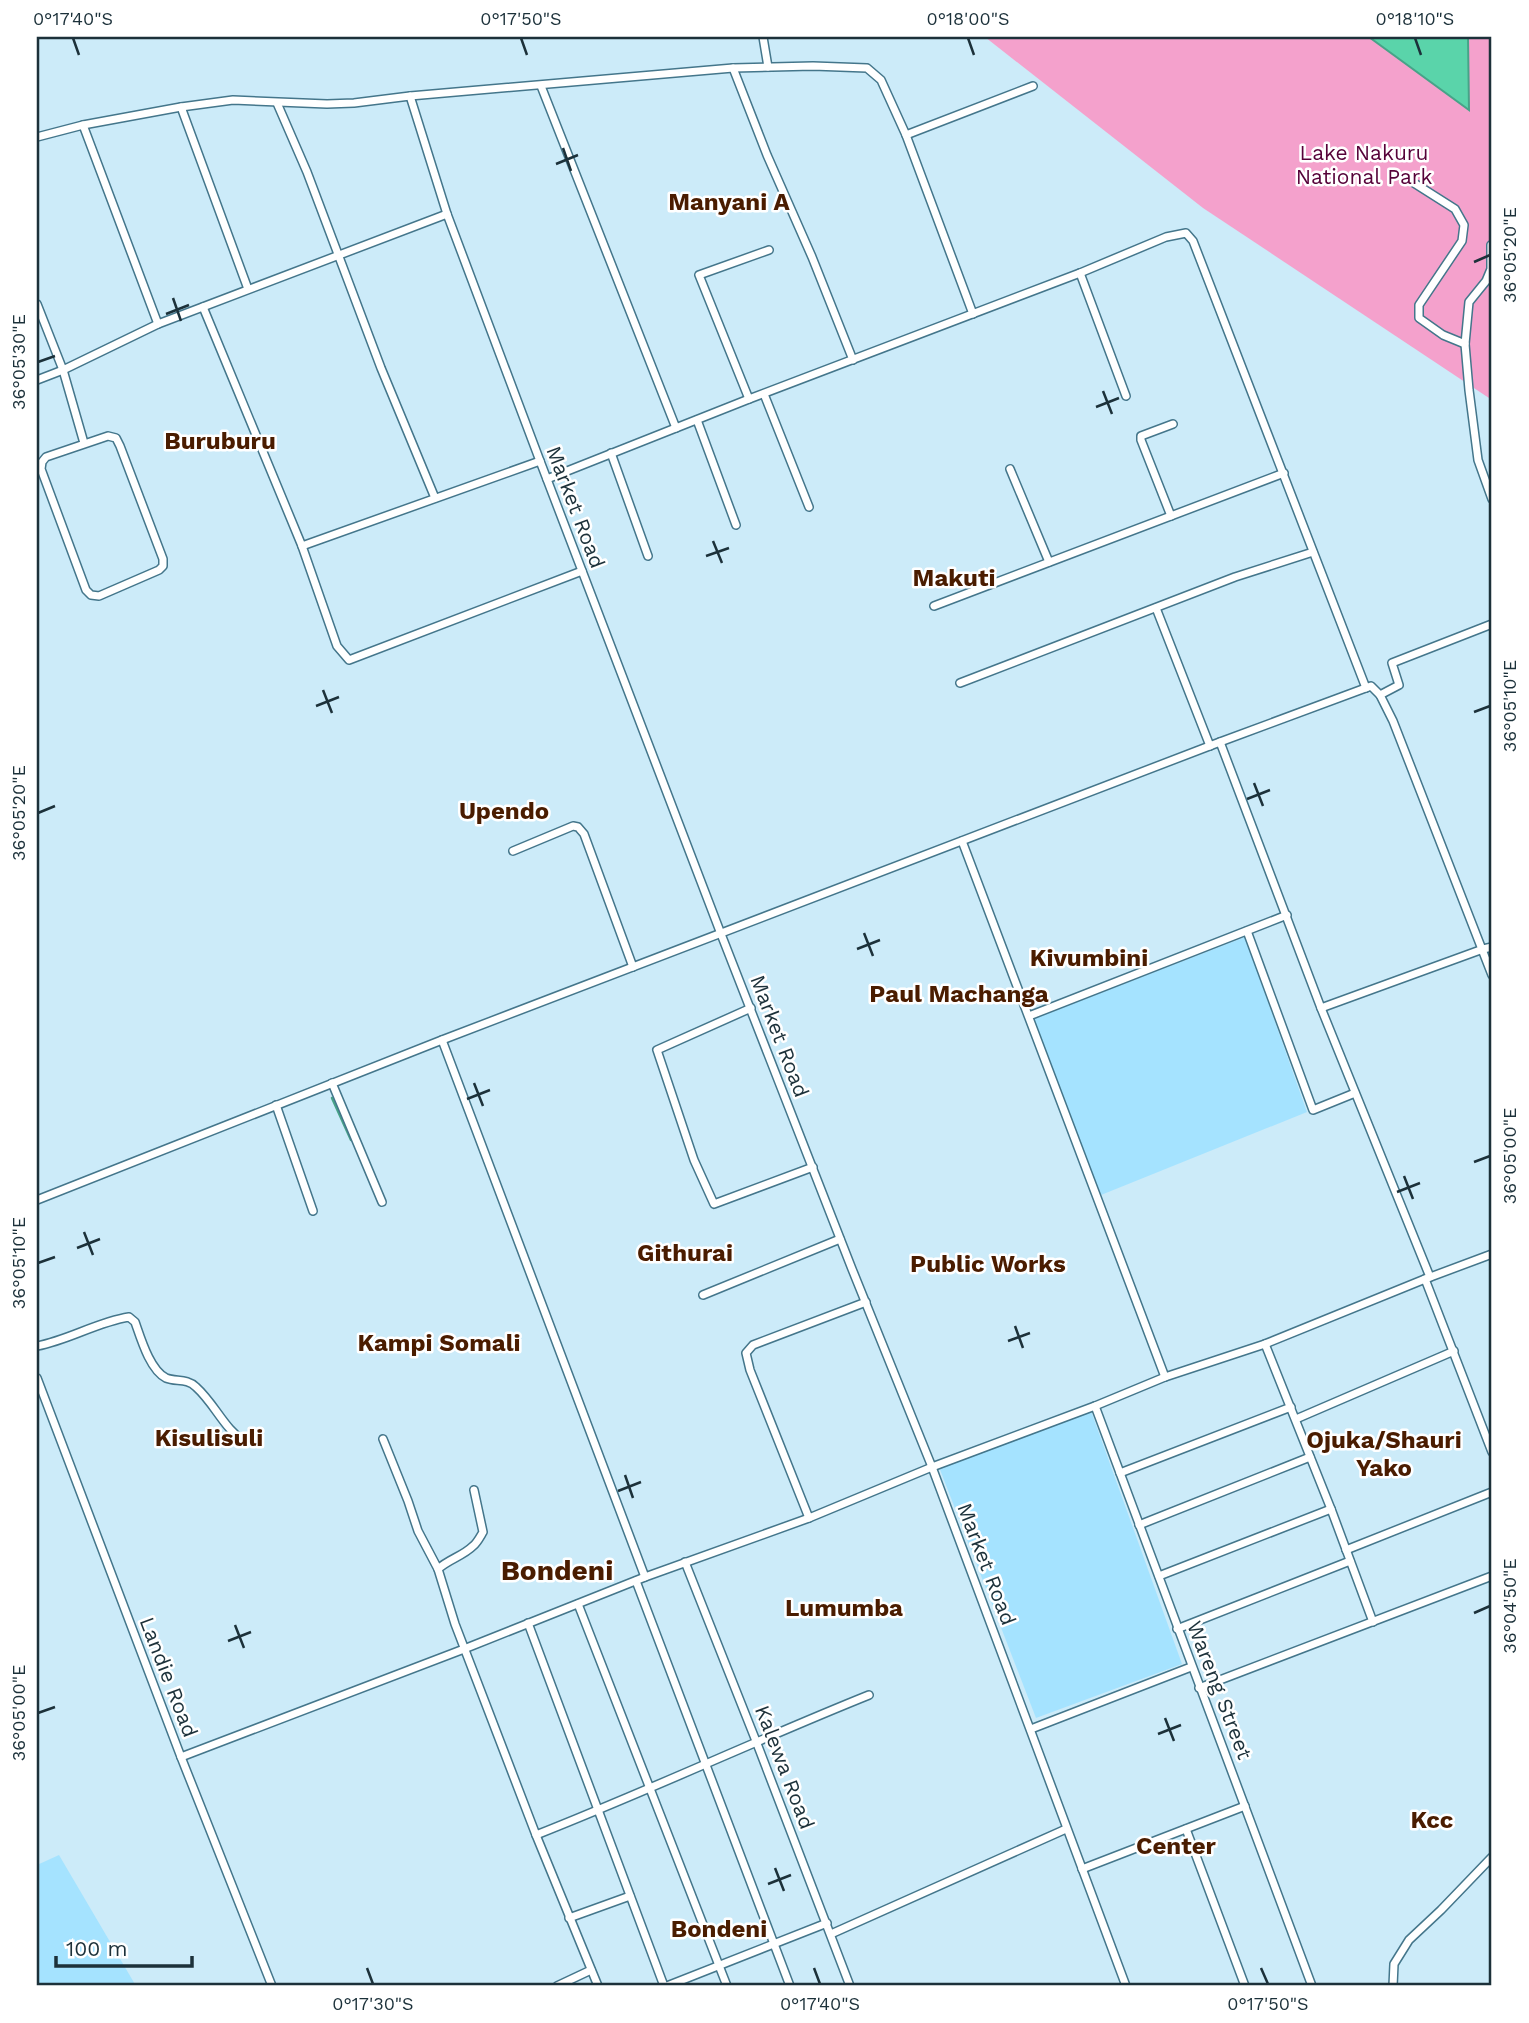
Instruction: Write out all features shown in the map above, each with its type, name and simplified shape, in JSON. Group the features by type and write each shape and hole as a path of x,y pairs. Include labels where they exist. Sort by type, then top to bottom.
{"street":[{"path":"763,37 768,67"},
{"path":"733,68 853,360"},
{"path":"37,137 82,125 233,100 354,103 733,68 867,68 881,80 905,135 974,314"},
{"path":"541,86 676,428"},
{"path":"905,135 1033,86"},
{"name":"Market Road","path":"410,96 447,214 582,572 840,1239 932,1467 1126,1986"},
{"path":"277,103 435,498"},
{"path":"181,107 247,289"},
{"path":"82,125 158,324"},
{"path":"1413,183 1455,209 1464,225 1462,240 1419,305 1419,318 1443,335 1465,344"},
{"path":"37,380 158,324 447,214"},
{"path":"547,479 1080,273 1166,237 1186,233 1193,241 1366,688"},
{"path":"1492,245 1486,281 1469,302 1465,344 1478,460 1492,499"},
{"path":"749,399 699,275 769,250"},
{"path":"1080,273 1126,396"},
{"path":"37,304 63,370 84,443"},
{"path":"203,307 303,546 337,646 349,660 582,572"},
{"path":"764,394 809,507"},
{"path":"697,419 736,526"},
{"path":"1171,516 1141,436 1173,425"},
{"path":"108,436 116,438 163,559 163,566 159,570 99,596 91,595 86,590 41,469 46,457 84,443 108,436"},
{"path":"611,453 648,556"},
{"path":"303,546 540,461"},
{"path":"1010,469 1049,562"},
{"path":"934,606 1283,473"},
{"path":"960,683 1235,577 1313,552"},
{"path":"1156,608 1210,746"},
{"path":"1380,695 1399,685 1392,663 1492,624"},
{"path":"37,1200 442,1040 1371,686 1380,695 1394,721 1488,948 1492,975"},
{"path":"1220,742 1492,1452"},
{"path":"513,851 573,826 578,827 633,967"},
{"path":"962,841 1165,1377"},
{"path":"1029,1016 1287,915"},
{"path":"1247,931 1313,1110 1355,1093"},
{"path":"1321,1008 1488,948"},
{"path":"751,1008 657,1050 694,1160 714,1205 813,1167"},
{"path":"442,1040 645,1577"},
{"path":"332,1083 382,1202"},
{"path":"276,1105 313,1211"},
{"path":"703,1295 840,1239"},
{"path":"181,1757 645,1577 809,1518 932,1467 1165,1377 1265,1345 1492,1254"},
{"path":"809,1518 750,1370 746,1353 753,1345 866,1302"},
{"path":"37,1346 129,1317 135,1322 155,1370 167,1379 185,1380 195,1385 229,1430 246,1443"},
{"path":"1265,1345 1331,1508 1373,1622"},
{"path":"1296,1419 1454,1351"},
{"name":"Landie Road","path":"37,1378 181,1757 272,1986"},
{"name":"Wareng Street","path":"1095,1406 1312,1986"},
{"path":"1120,1473 1291,1407"},
{"path":"383,1439 418,1531 438,1569 464,1649 598,1986"},
{"path":"1139,1525 1310,1457"},
{"path":"438,1569 475,1545 483,1532 474,1489"},
{"path":"1346,1550 1492,1492"},
{"path":"1159,1576 1331,1508"},
{"name":"Kalewa Road","path":"685,1562 850,1986"},
{"path":"1177,1629 1350,1562"},
{"path":"1199,1688 1492,1576"},
{"path":"636,1581 790,1986"},
{"path":"578,1604 727,1986"},
{"path":"528,1623 666,1986 827,1923"},
{"path":"1031,1729 1191,1667"},
{"path":"536,1835 869,1695"},
{"path":"1082,1869 1245,1806"},
{"path":"831,1934 1066,1829"},
{"path":"1186,1829 1245,1986"},
{"path":"1393,1986 1394,1964 1409,1940 1492,1857"},
{"path":"569,1918 630,1896"},
{"path":"557,1986 591,1970"}],"shaded area":[{"path":"1369,37 1468,37 1469,110"},
{"path":"1245,937 1307,1112 1101,1195 1034,1019"},
{"path":"1091,1411 1182,1664 1036,1718 939,1467"},
{"path":"59,1855 136,1986 37,1986 37,1865"}],"green space":[{"name":"Lake Nakuru National Park","path":"985,37 1492,37 1492,400 1203,208"}],"waterway":[{"path":"332,1098 351,1140"}],"district":[{"name":"Manyani A","path":"729,202"},
{"name":"Buruburu","path":"220,441"},
{"name":"Makuti","path":"954,578"},
{"name":"Upendo","path":"504,811"},
{"name":"Kivumbini","path":"1089,958"},
{"name":"Paul Machanga","path":"959,994"},
{"name":"Githurai","path":"685,1253"},
{"name":"Public Works","path":"988,1264"},
{"name":"Kampi Somali","path":"439,1343"},
{"name":"Kisulisuli","path":"209,1438"},
{"name":"Ojuka/Shauri Yako","path":"1384,1454"},
{"name":"Bondeni","path":"557,1570"},
{"name":"Lumumba","path":"844,1608"},
{"name":"Kcc","path":"1432,1820"},
{"name":"Center","path":"1176,1846"},
{"name":"Bondeni","path":"719,1929"}]}
